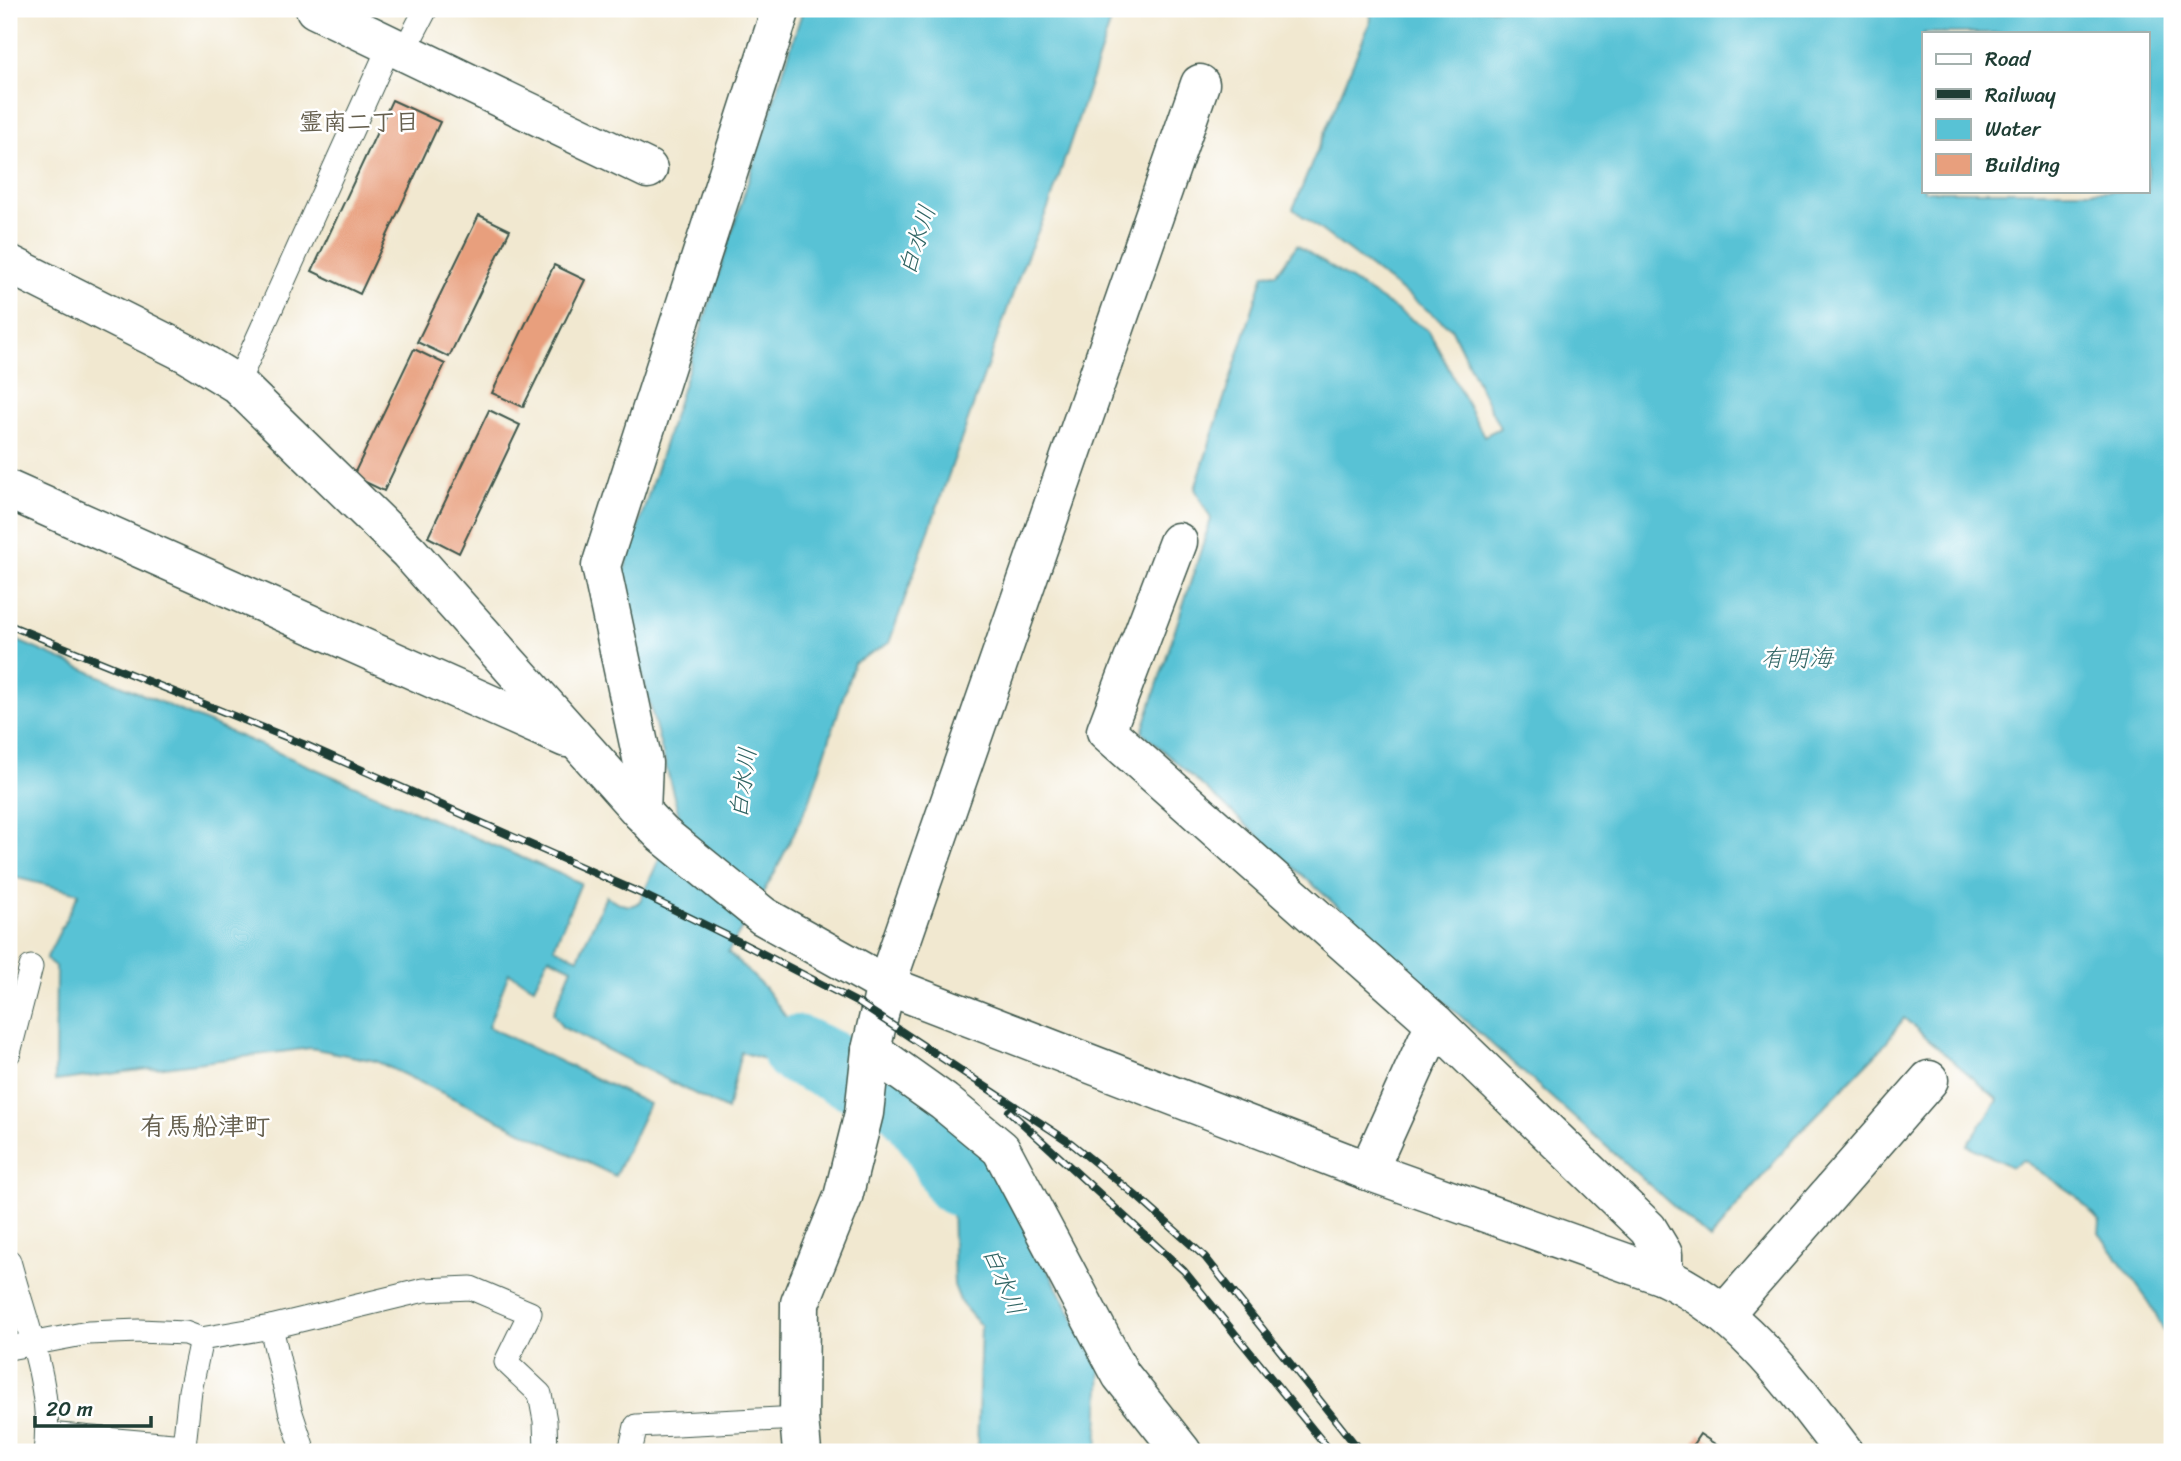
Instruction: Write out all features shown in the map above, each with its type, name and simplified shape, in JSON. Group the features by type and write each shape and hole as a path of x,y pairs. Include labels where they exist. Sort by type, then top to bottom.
{"street":[{"path":"315,9 648,169"},
{"path":"652,823 643,763 601,566 781,9"},
{"path":"800,1435 800,1303 843,1197 864,1113 871,1053 886,985 1200,84"},
{"path":"9,264 188,354 237,384 409,552 652,823 763,916 886,985 1368,1171 1662,1276 1691,1289 1725,1313 1790,1381 1844,1452"},
{"path":"9,490 579,744"},
{"path":"1178,542 1106,731 1436,1023 1648,1230 1663,1254 1662,1276"},
{"path":"1368,1171 1436,1023"},
{"path":"871,1053 944,1102 1001,1149 1121,1376 1182,1452"},
{"path":"1725,1313 1930,1080"}],"lane":[{"path":"237,384 397,48 426,9"},
{"path":"9,1053 31,967"},
{"path":"9,1263 44,1394 47,1443 184,1446 190,1391 201,1339"},
{"path":"9,1348 88,1333 185,1333 201,1339 271,1327 424,1290 471,1288 530,1314 506,1362 540,1394 545,1421 546,1452"},
{"path":"271,1327 290,1410 304,1452"},
{"path":"631,1452 636,1426 800,1435"}],"water":[{"path":"803,9 1115,9 1049,206 1022,268 889,643 854,663 810,800 775,872 728,952 764,987 808,1047 858,1063 857,1088 741,1052 727,1110 562,1027 553,1013 572,968 549,957 534,987 509,973 488,1027 649,1104 615,1176 376,1061 311,1048 55,1081 56,967 46,959 79,893 9,876 9,637 581,883 554,947 578,958 606,896 627,905 640,901 679,816 619,587"},
{"name":"有明海","path":"1370,9 2172,9 2172,1347 2149,1302 2099,1233 2100,1222 2076,1196 2023,1160 2012,1167 1967,1145 1998,1100 1904,1018 1881,1049 1795,1137 1710,1239 1142,732 1211,519 1195,489 1264,274 1277,273 1297,245 1429,331 1484,436 1500,428 1451,328 1293,209 1371,20"},
{"path":"913,1095 991,1163 1101,1369 1097,1452 977,1452 981,1326 961,1303 954,1285 952,1203 935,1164 899,1105"}],"building":[{"path":"392,100 440,122 360,294 312,271"},
{"path":"479,215 510,230 449,357 417,342"},
{"path":"554,265 585,280 523,407 492,393"},
{"path":"414,349 445,364 384,491 353,476"},
{"path":"489,410 520,425 459,553 428,537"},
{"path":"1700,1434 1727,1452 1688,1452"}],"waterway":[{"name":"白水川","path":"797,1050 906,1100 936,1139 958,1181"}],"railway":[{"path":"9,625 308,746 640,893 860,1004 1071,1143 1205,1257 1361,1452"},
{"path":"1009,1111 1184,1271 1331,1452"}],"district":[{"name":"霊南二丁目","path":"359,122"},
{"name":"有馬船津町","path":"205,1126"}]}
